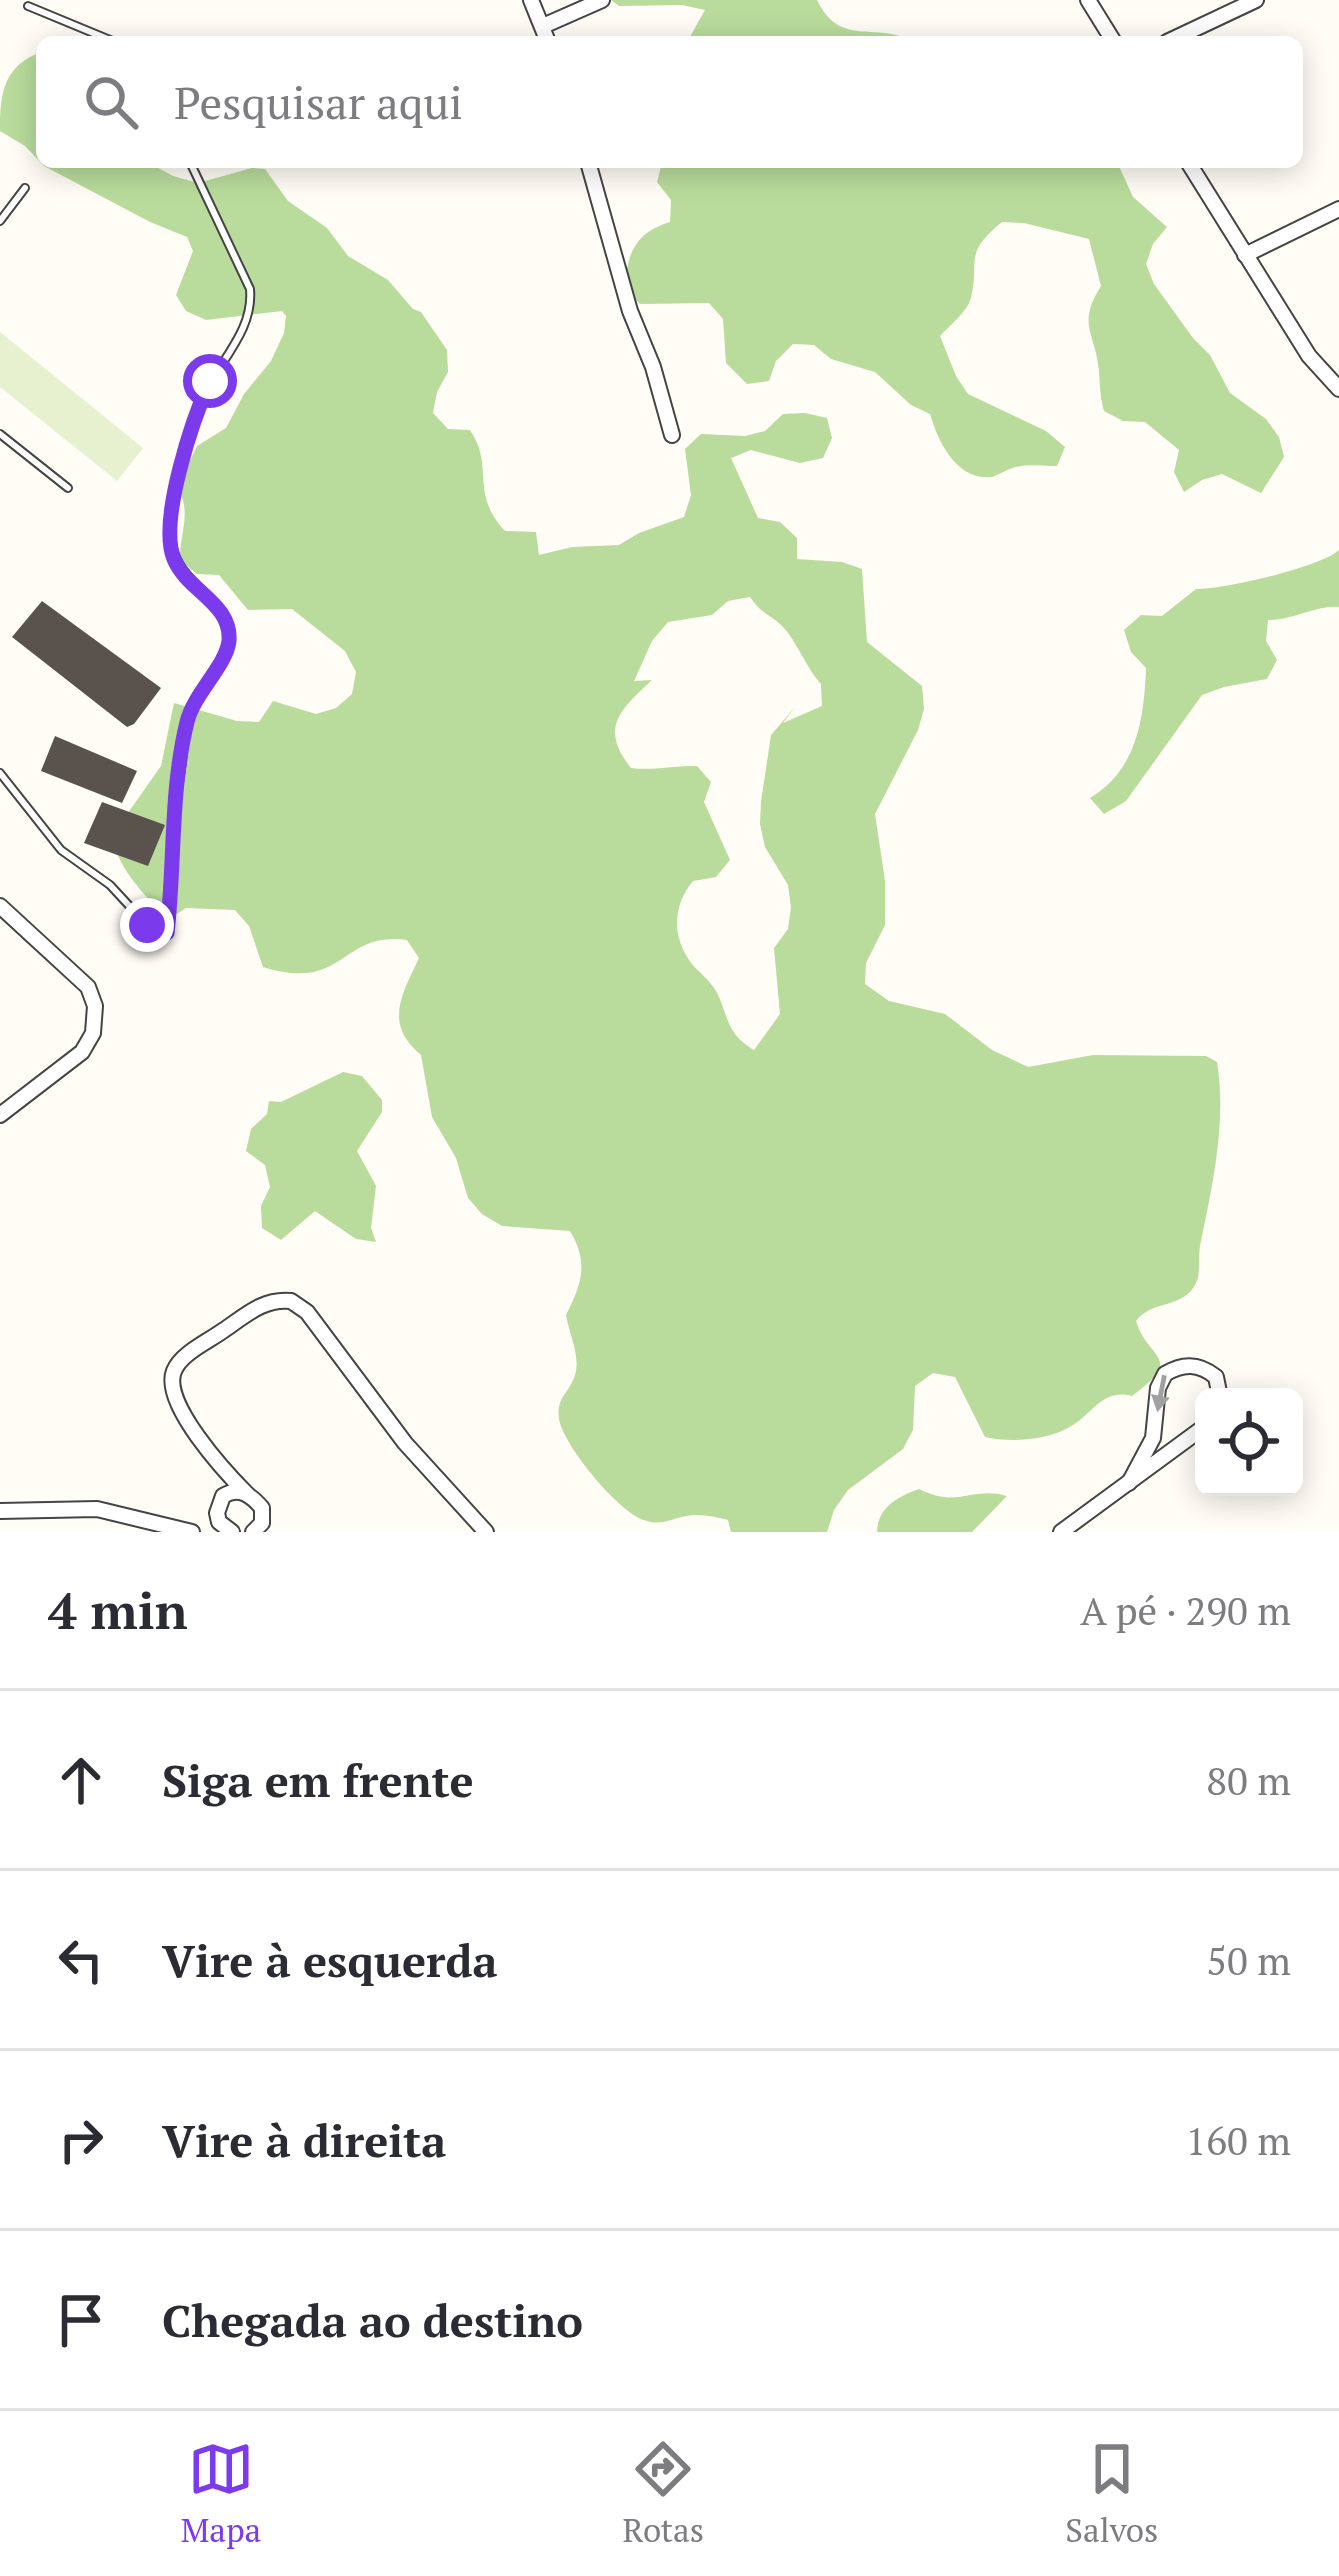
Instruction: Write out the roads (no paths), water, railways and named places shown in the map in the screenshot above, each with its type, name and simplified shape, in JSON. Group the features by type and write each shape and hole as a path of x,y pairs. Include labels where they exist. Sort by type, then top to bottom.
{"street":[{"path":"531,0 546,36"},
{"path":"543,26 602,0"},
{"path":"1088,0 1110,36"},
{"path":"1180,36 1256,0"},
{"path":"590,168 630,311 672,435"},
{"path":"1192,168 1309,356 1339,389"},
{"path":"1244,255 1339,209"},
{"path":"0,906 88,987 95,1006 93,1033 82,1052 0,1115"},
{"path":"274,1532 262,1508 227,1474 174,1400 172,1375 182,1360 262,1304 291,1301 307,1312 405,1443 486,1532"},
{"path":"1129,1483 1153,1438 1158,1388 1165,1374 1183,1366 1201,1367 1216,1378 1218,1388"},
{"path":"1061,1532 1195,1433"},
{"path":"227,1474 217,1516 232,1532"},
{"path":"221,1498 232,1492 248,1495"},
{"path":"253,1532 262,1523 262,1508"},
{"path":"0,1511 97,1509 192,1532"},
{"path":"167,1525 196,1525 217,1516"}],"lane":[{"path":"28,6 100,36"},
{"path":"0,773 61,850 110,885 147,925 167,933 175,799 188,718 196,696 227,651 230,634 219,609 174,560 170,516 199,406 245,328 251,302 250,289 193,168"},
{"path":"0,220 25,188"},
{"path":"0,434 68,488"}]}
